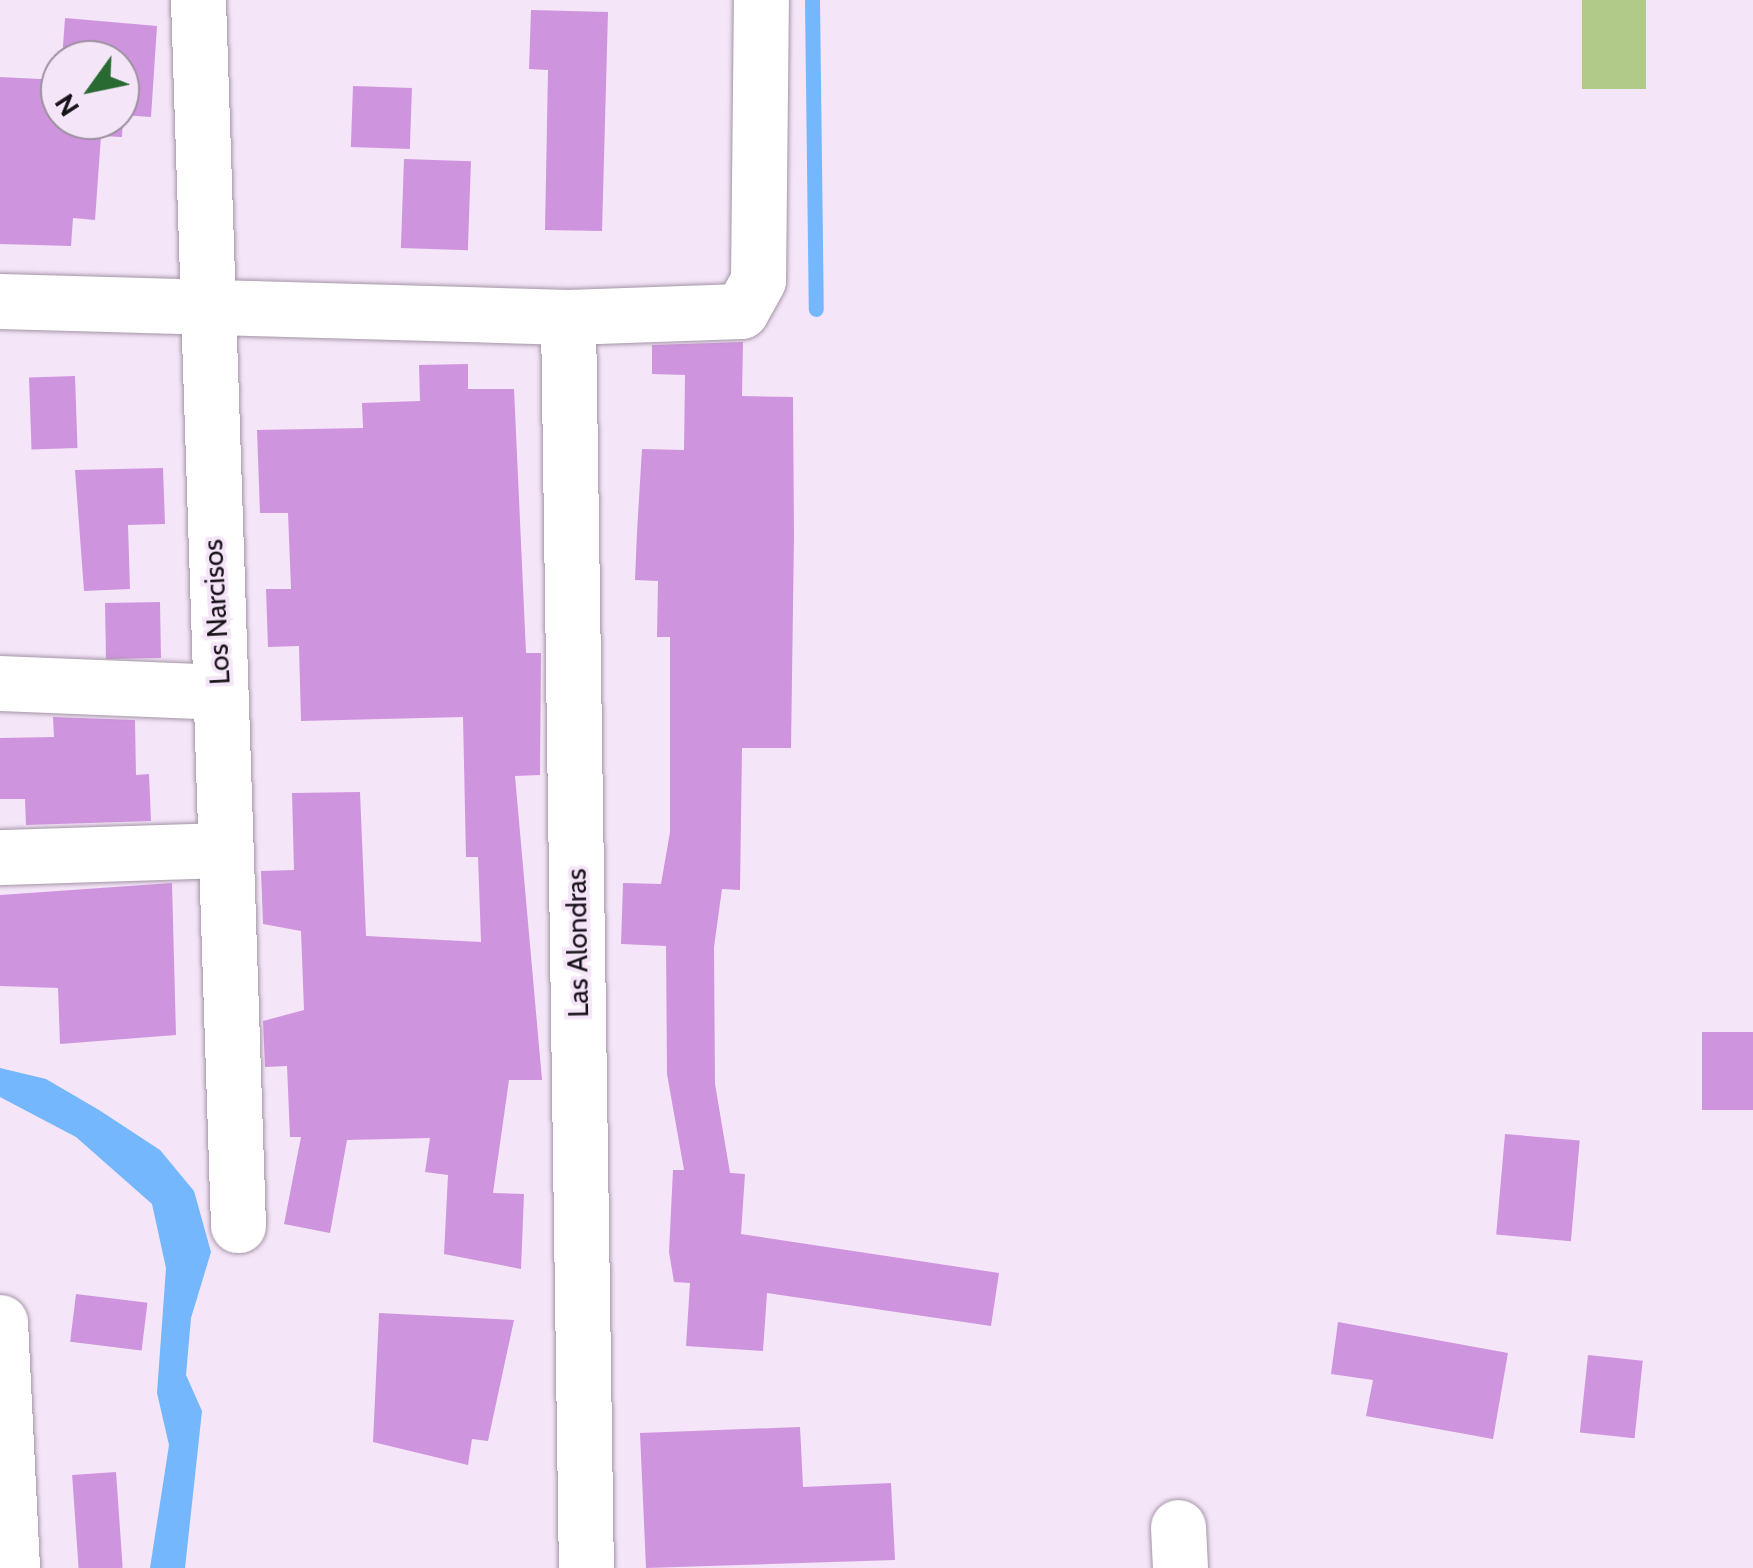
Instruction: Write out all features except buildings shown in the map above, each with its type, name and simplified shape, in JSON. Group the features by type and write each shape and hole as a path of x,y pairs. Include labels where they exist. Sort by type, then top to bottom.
{"street":[{"name":"Los Narcisos","path":"198,0 202,308 220,692 220,850 238,1225"},
{"path":"0,302 568,318 740,310 753,298 762,0"},
{"name":"Las Alondras","path":"568,318 586,1568"},
{"path":"0,683 220,692"},
{"path":"0,857 220,850"},
{"path":"0,1322 12,1568"}],"green space":[{"path":"1582,0 1646,0 1646,89 1582,89"}],"water":[{"path":"0,1068 46,1079 99,1110 160,1150 194,1191 211,1252 191,1318 186,1375 202,1411 185,1568 150,1568 169,1445 157,1393 166,1268 152,1204 76,1137 0,1097"}],"waterway":[{"path":"812,0 816,309"}]}
